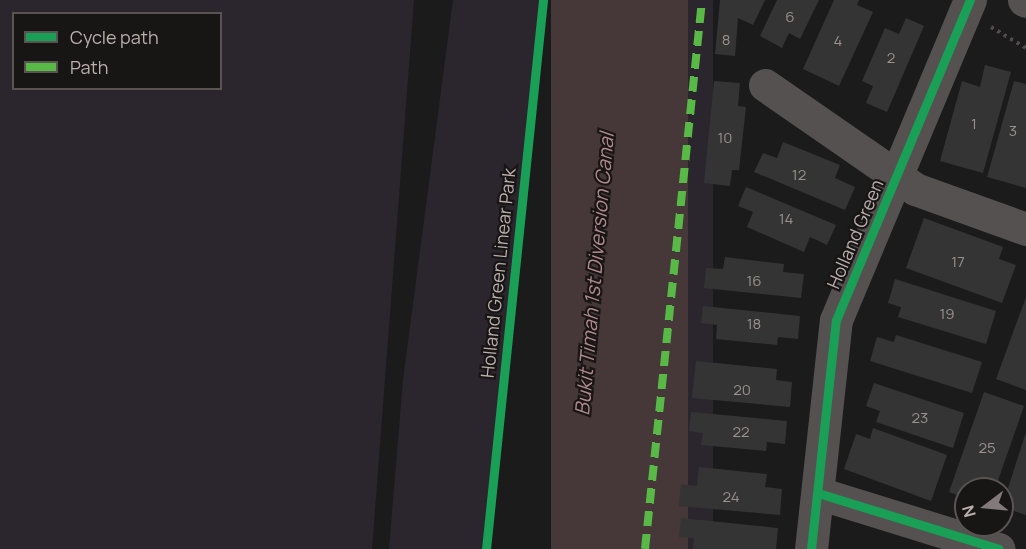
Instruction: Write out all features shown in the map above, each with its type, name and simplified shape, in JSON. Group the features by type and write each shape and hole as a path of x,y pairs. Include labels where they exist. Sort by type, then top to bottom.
{"street":[{"name":"Holland Green","path":"811,549 836,320 970,0"},
{"name":"Holland Green","path":"765,85 915,189 1026,229"},
{"path":"818,494 999,549"}],"shaded area":[{"path":"0,0 414,0 372,549 0,549"},
{"path":"453,0 548,0 491,549 389,549 403,380"},
{"path":"688,0 713,0 713,549 688,549"}],"water":[{"name":"Bukit Timah 1st Diversion Canal","path":"551,0 688,0 688,549 551,549"}],"building":[{"path":"720,0 765,0 753,25 738,18 735,56 715,54"},
{"path":"777,0 819,0 800,39 789,33 782,48 760,36"},
{"path":"834,0 859,0 857,5 873,12 839,86 803,69"},
{"path":"906,18 924,26 887,112 866,103 873,86 862,81 885,28 899,34"},
{"path":"985,65 1011,72 983,173 940,161 962,81 980,87"},
{"path":"714,81 740,83 738,106 746,107 739,170 732,170 730,186 704,183"},
{"path":"1014,81 1026,84 1026,188 987,177"},
{"path":"783,142 840,165 835,178 855,187 845,210 754,172 763,153 777,158"},
{"path":"746,187 836,225 827,245 810,237 804,252 747,227 753,212 738,206"},
{"path":"924,218 1003,247 999,259 1016,265 1002,303 906,268"},
{"path":"725,257 784,264 783,272 804,274 801,298 704,288 706,268 723,269"},
{"path":"895,279 996,311 986,344 898,317 901,307 888,303"},
{"path":"1026,297 1026,390 996,379"},
{"path":"703,306 800,316 798,339 778,337 777,345 716,339 717,325 701,323"},
{"path":"896,335 982,362 972,393 870,361 877,337 894,342"},
{"path":"696,361 777,369 776,380 792,382 790,407 692,398"},
{"path":"874,383 964,413 953,448 876,422 880,411 866,406"},
{"path":"984,392 1024,406 999,477 954,477"},
{"path":"691,412 787,421 785,444 767,442 766,451 701,445 703,433 689,431"},
{"path":"873,428 947,455 931,501 844,469 856,434 870,439"},
{"path":"1026,432 1026,515 1014,511 1014,477 1012,477"},
{"path":"699,467 767,474 765,487 782,489 780,515 679,506 681,484 697,486"},
{"path":"954,478 954,494 949,492"},
{"path":"681,518 778,528 776,549 693,549 694,538 679,537"}],"marked path":[{"path":"645,549 702,0"}],"cycle path":[{"name":"Holland Green Linear Park","path":"486,549 543,0"},
{"path":"811,549 836,320 970,0"},
{"path":"818,493 999,549"}]}
